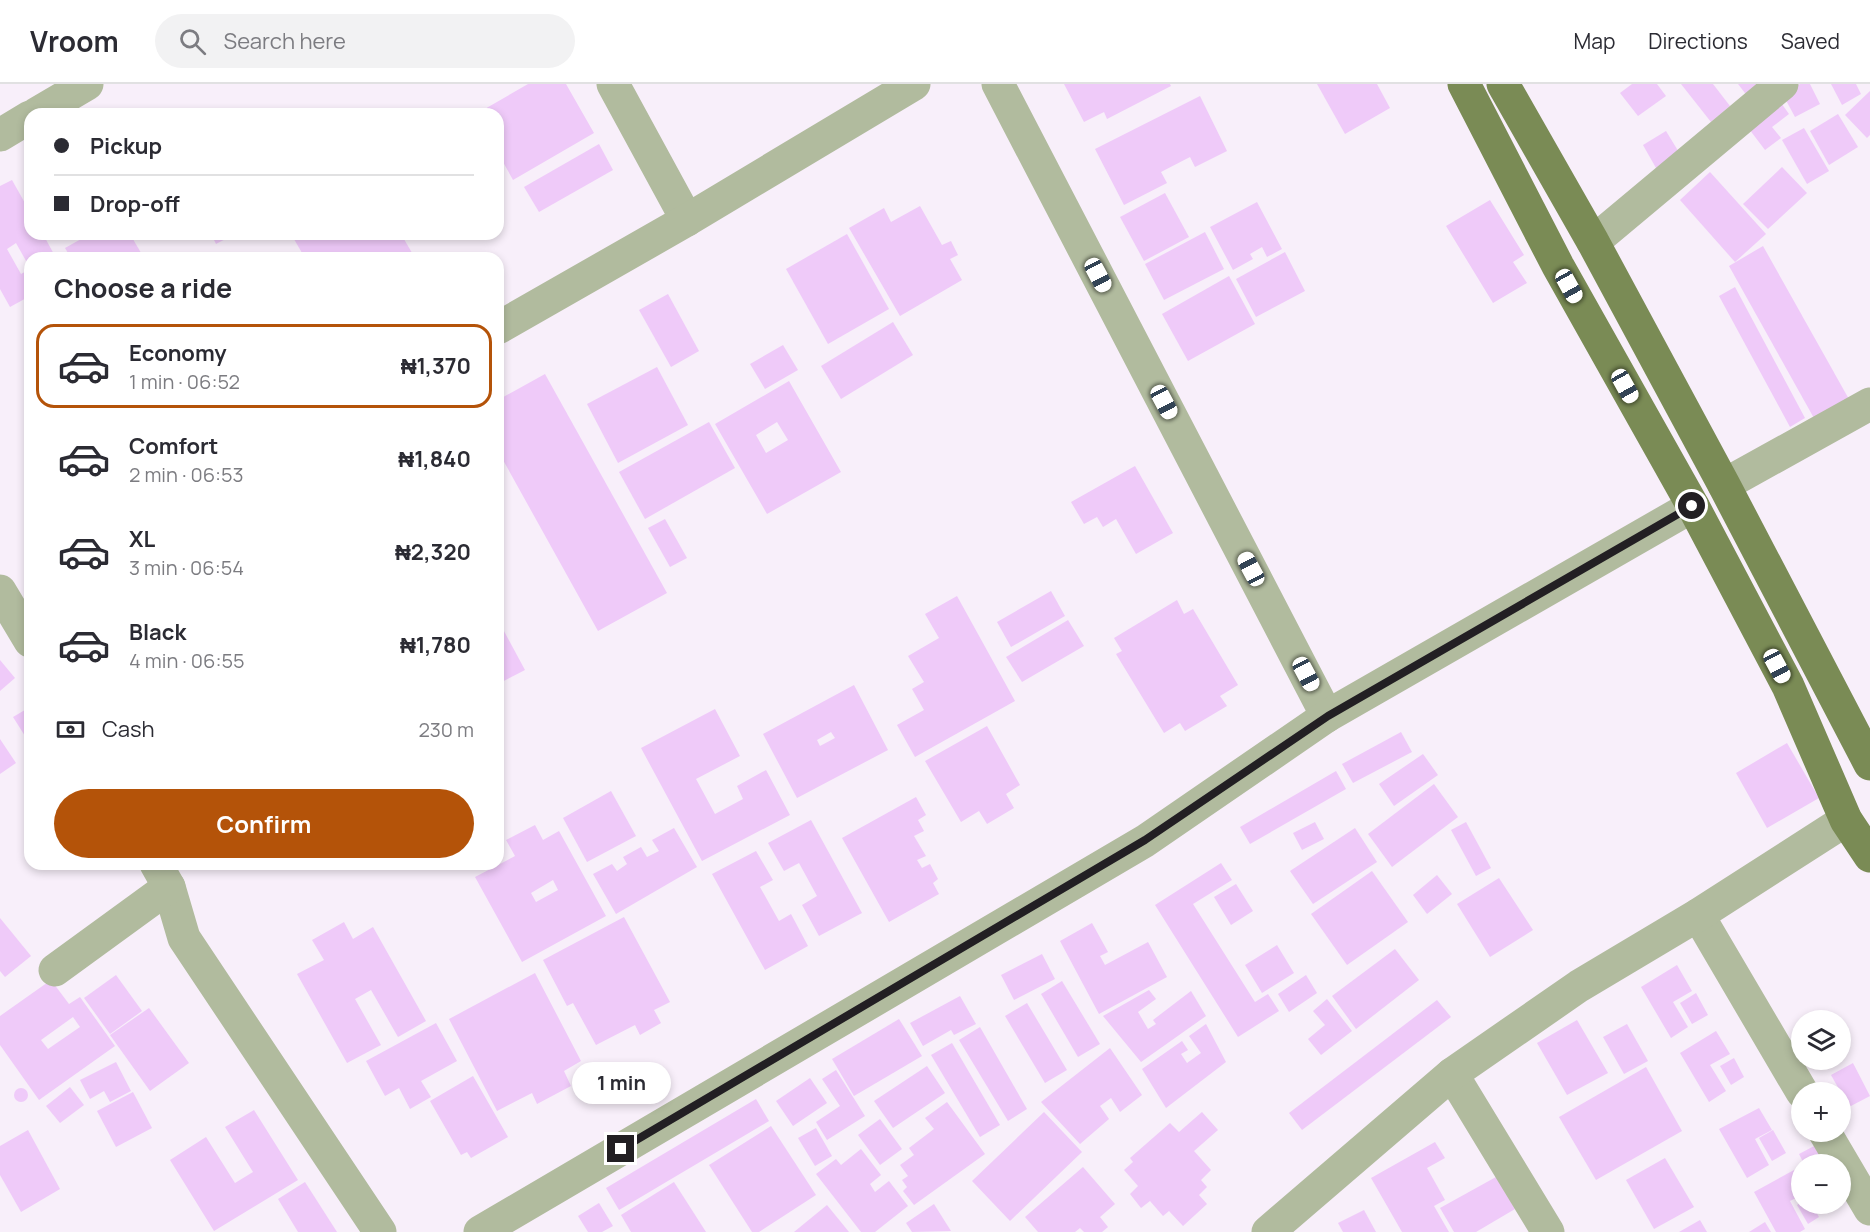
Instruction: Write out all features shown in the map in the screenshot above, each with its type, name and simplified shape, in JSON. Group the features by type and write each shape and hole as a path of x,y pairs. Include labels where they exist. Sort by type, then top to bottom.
{"main road":[{"path":"1464,84 1558,266 1692,506 1788,686 1846,820 1870,855"},
{"path":"1503,84 1593,242 1724,485 1870,764"}],"street":[{"path":"46,108 87,84"},
{"path":"613,84 687,220"},
{"path":"504,325 687,220 914,84"},
{"path":"998,84 1328,716"},
{"path":"1593,242 1782,84"},
{"path":"0,135 24,121"},
{"path":"1724,485 1870,404"},
{"path":"480,1232 1145,840 1328,716 1692,506"},
{"path":"13,597 24,625"},
{"path":"1268,1232 1452,1074 1579,986 1698,915 1846,820"},
{"path":"55,970 162,875 184,938 380,1232"},
{"path":"1698,915 1796,1082"},
{"path":"1452,1074 1548,1232"},
{"path":"1830,1142 1870,1209"}],"building":[{"path":"528,84 566,84 594,133 513,180 504,164 504,108 486,108"},
{"path":"1064,84 1170,84 1171,86 1107,119 1104,112 1084,122"},
{"path":"1317,84 1377,84 1390,108 1345,134"},
{"path":"1632,84 1657,84 1666,96 1638,116 1620,93"},
{"path":"1681,84 1713,84 1730,106 1711,122"},
{"path":"1738,84 1765,84 1748,97"},
{"path":"1800,84 1810,84 1820,104 1795,117 1782,93"},
{"path":"1831,84 1856,84 1861,94 1842,105"},
{"path":"1870,91 1870,135 1867,138 1845,115"},
{"path":"1200,96 1227,151 1195,167 1190,157 1161,172 1167,183 1124,205 1095,149"},
{"path":"1779,100 1789,114 1772,127 1781,138 1765,150 1746,125"},
{"path":"1838,114 1858,147 1829,165 1810,131"},
{"path":"1804,128 1829,171 1807,184 1782,140"},
{"path":"1666,131 1680,154 1656,168 1643,145"},
{"path":"599,144 613,170 539,212 524,187"},
{"path":"1782,167 1807,193 1768,229 1743,204"},
{"path":"1710,172 1766,234 1735,262 1680,200"},
{"path":"12,180 24,201 24,240 46,240 53,252 24,252 24,257 16,243 7,249 21,274 24,272 24,299 10,307 0,289 0,186"},
{"path":"1165,193 1189,237 1144,261 1120,217"},
{"path":"1490,200 1524,255 1513,262 1527,283 1493,303 1446,226"},
{"path":"1257,202 1282,249 1267,257 1262,247 1250,254 1253,259 1233,270 1210,227"},
{"path":"920,206 942,245 951,241 958,255 950,259 962,280 900,316 849,228 884,208 891,222"},
{"path":"1205,232 1224,269 1164,300 1145,264"},
{"path":"847,234 889,309 828,344 786,269"},
{"path":"79,240 134,240 140,252 67,252 65,248"},
{"path":"294,240 404,240 412,252 302,252"},
{"path":"1763,246 1850,401 1815,420 1729,266"},
{"path":"1285,252 1305,291 1256,317 1236,279"},
{"path":"1229,276 1255,324 1188,361 1162,314"},
{"path":"1735,287 1805,418 1790,427 1719,296"},
{"path":"668,294 699,351 671,367 639,310"},
{"path":"893,322 913,355 841,399 821,366"},
{"path":"783,345 798,370 765,389 750,364"},
{"path":"657,367 688,425 618,463 587,404"},
{"path":"545,374 667,593 598,631 504,462 504,397"},
{"path":"789,381 841,472 767,514 715,424","holes":["777,422 788,440 766,453 756,435"]},
{"path":"709,422 735,468 645,519 619,472"},
{"path":"1135,466 1173,533 1136,554 1116,519 1103,527 1097,517 1084,524 1071,502"},
{"path":"665,519 687,558 670,567 648,528"},
{"path":"1051,591 1065,616 1011,647 997,622"},
{"path":"957,596 1015,701 915,757 897,725 924,710 912,689 924,682 908,656 939,638 925,614"},
{"path":"1177,600 1184,614 1193,609 1238,685 1220,696 1227,706 1185,731 1180,723 1164,733 1116,654 1122,651 1114,638"},
{"path":"1068,620 1084,646 1022,682 1006,657"},
{"path":"504,631 525,670 504,681"},
{"path":"0,660 15,678 0,691"},
{"path":"854,685 888,750 797,798 763,734","holes":["831,732 835,738 820,746 817,740"]},
{"path":"715,709 740,756 696,779 715,814 743,799 737,786 766,770 790,815 702,861 641,748"},
{"path":"24,711 24,734 13,717"},
{"path":"987,726 1020,785 1006,794 1014,808 987,824 979,811 961,822 925,761"},
{"path":"1401,732 1412,752 1353,783 1342,764"},
{"path":"0,739 16,763 0,774"},
{"path":"1787,743 1819,798 1767,828 1736,773"},
{"path":"1423,754 1438,775 1394,806 1379,784"},
{"path":"1336,771 1346,789 1250,844 1240,827"},
{"path":"1434,784 1458,817 1392,867 1368,834"},
{"path":"611,791 636,836 587,862 563,818"},
{"path":"916,797 926,815 918,820 924,831 914,836 926,856 917,860 922,868 930,864 938,879 933,883 939,894 889,922 842,838"},
{"path":"811,820 862,913 819,936 802,905 817,896 799,863 784,871 768,843"},
{"path":"1315,822 1324,839 1302,850 1293,833"},
{"path":"1466,822 1491,868 1476,876 1451,830"},
{"path":"535,825 543,840 559,831 606,916 522,962 475,877 488,870 504,870 504,862 515,856 506,840","holes":["553,880 558,890 536,902 531,893"]},
{"path":"674,828 697,867 616,914 593,874 612,864 617,871 627,864 623,857 641,847 647,857 659,851 652,840"},
{"path":"1355,828 1377,862 1313,904 1290,871"},
{"path":"756,851 773,880 760,887 779,921 791,914 808,946 765,970 712,874"},
{"path":"1221,863 1232,880 1193,904 1255,1002 1268,994 1279,1011 1238,1037 1155,905"},
{"path":"1372,871 1408,922 1347,965 1311,914"},
{"path":"1437,875 1452,894 1427,914 1413,895"},
{"path":"1499,878 1533,930 1490,957 1457,904"},
{"path":"1236,884 1253,911 1231,925 1214,897"},
{"path":"624,917 670,1002 654,1010 661,1023 640,1035 635,1025 596,1045 573,1003 567,1006 543,960"},
{"path":"0,918 31,956 5,977 0,971"},
{"path":"344,922 353,939 373,927 426,1021 398,1037 371,990 355,999 381,1045 347,1063 297,974 324,960 312,940"},
{"path":"1092,923 1108,952 1100,956 1105,965 1148,942 1167,977 1099,1014 1060,941"},
{"path":"1277,945 1294,973 1262,993 1245,965"},
{"path":"1395,949 1419,980 1356,1029 1332,996"},
{"path":"1042,954 1055,979 1014,1000 1001,975"},
{"path":"1677,965 1692,991 1673,1002 1688,1027 1671,1038 1641,987"},
{"path":"535,973 581,1061 564,1071 571,1086 537,1104 532,1093 497,1111 449,1019"},
{"path":"116,975 142,1011 110,1034 84,998"},
{"path":"1306,975 1317,993 1289,1012 1278,994"},
{"path":"51,980 69,1004 80,997 115,1046 39,1100 0,1045 0,1016","holes":["73,1017 80,1027 48,1049 41,1040"]},
{"path":"1062,981 1100,1044 1078,1057 1041,994"},
{"path":"1149,990 1156,999 1138,1012 1148,1029 1156,1024 1153,1020 1191,991 1206,1016 1141,1062 1103,1016"},
{"path":"1696,993 1708,1015 1692,1024 1680,1003"},
{"path":"960,996 976,1024 954,1035 951,1030 923,1046 910,1023"},
{"path":"1327,999 1352,1031 1321,1055 1308,1039 1325,1025 1313,1011"},
{"path":"1437,1000 1451,1017 1302,1130 1289,1113"},
{"path":"1027,1003 1067,1070 1045,1083 1005,1016"},
{"path":"149,1008 189,1063 150,1091 110,1035"},
{"path":"899,1019 922,1056 854,1096 832,1059"},
{"path":"1577,1020 1608,1073 1567,1095 1537,1043"},
{"path":"436,1023 457,1061 421,1081 431,1097 410,1109 399,1088 385,1096 366,1061"},
{"path":"1206,1024 1226,1062 1166,1108 1142,1069 1182,1041 1188,1050 1181,1054 1187,1063 1201,1053 1189,1036"},
{"path":"1627,1024 1648,1061 1624,1074 1603,1037"},
{"path":"980,1027 1027,1109 1008,1121 959,1040"},
{"path":"1716,1031 1730,1054 1710,1065 1726,1091 1709,1102 1680,1053"},
{"path":"952,1043 1000,1125 980,1137 931,1055"},
{"path":"1110,1048 1142,1095 1120,1112 1111,1098 1100,1106 1109,1119 1080,1144 1041,1102"},
{"path":"1734,1058 1744,1077 1731,1085 1720,1066"},
{"path":"116,1062 131,1091 110,1102 104,1091 90,1099 80,1080"},
{"path":"1853,1063 1870,1096 1851,1106 1851,1082 1835,1082 1831,1075 1840,1070 1851,1070"},
{"path":"927,1066 945,1093 893,1128 874,1101"},
{"path":"1646,1067 1682,1131 1596,1180 1559,1117"},
{"path":"836,1070 865,1116 827,1140 816,1122 840,1106 822,1079"},
{"path":"473,1076 508,1137 471,1158 467,1152 461,1155 430,1101"},
{"path":"810,1078 827,1103 793,1126 776,1101"},
{"path":"70,1087 84,1105 60,1123 46,1106"},
{"path":"21,1088 26,1090 28,1095 26,1100 21,1102 16,1100 14,1095 16,1090"},
{"path":"133,1092 152,1128 116,1147 97,1111"},
{"path":"756,1099 769,1121 619,1210 606,1188"},
{"path":"947,1102 985,1154 914,1205 903,1191 907,1187 902,1180 908,1176 900,1165 914,1155 909,1148 934,1129 925,1118"},
{"path":"1759,1108 1772,1130 1755,1139 1769,1165 1747,1178 1719,1129"},
{"path":"254,1110 298,1180 214,1231 170,1160 206,1137 235,1183 253,1172 225,1127"},
{"path":"1044,1112 1082,1152 1010,1221 972,1181"},
{"path":"1202,1112 1218,1130 1194,1151 1211,1170 1201,1180 1207,1187 1199,1195 1207,1204 1183,1226 1169,1211 1163,1216 1150,1201 1141,1208 1130,1194 1138,1186 1124,1170 1133,1162 1130,1158 1170,1123 1179,1132"},
{"path":"880,1119 902,1149 880,1165 858,1135"},
{"path":"771,1126 816,1195 759,1232 752,1232 709,1165"},
{"path":"816,1128 832,1156 815,1166 798,1138"},
{"path":"28,1130 60,1189 21,1212 0,1175 0,1146"},
{"path":"1773,1130 1786,1153 1772,1161 1759,1138"},
{"path":"1435,1142 1445,1158 1427,1168 1445,1200 1434,1206 1449,1232 1402,1232 1371,1178"},
{"path":"1816,1145 1821,1154 1799,1154"},
{"path":"861,1149 881,1175 870,1184 875,1192 889,1181 908,1206 875,1232 861,1232 816,1174 836,1159 841,1165"},
{"path":"1665,1158 1694,1207 1654,1229 1626,1180"},
{"path":"1083,1167 1115,1204 1100,1217 1108,1227 1102,1232 1084,1232 1080,1228 1075,1232 1038,1232 1025,1217"},
{"path":"1791,1172 1791,1214 1797,1214 1805,1229 1800,1232 1776,1232 1754,1192"},
{"path":"1496,1177 1515,1209 1476,1232 1454,1232 1440,1208"},
{"path":"305,1182 337,1232 298,1232 278,1199"},
{"path":"674,1182 706,1232 631,1232 621,1215"},
{"path":"599,1203 613,1226 602,1232 588,1232 578,1216"},
{"path":"934,1204 951,1231 912,1232 906,1223"},
{"path":"827,1205 849,1232 794,1232"},
{"path":"1364,1210 1376,1232 1343,1232 1338,1223"},
{"path":"1802,1214 1817,1214 1819,1217 1808,1224"},
{"path":"1700,1220 1707,1232 1679,1232"},
{"path":"1765,1222 1771,1232 1749,1232"}],"route":[{"path":"621,1149 1145,840 1328,716 1692,506"}]}
